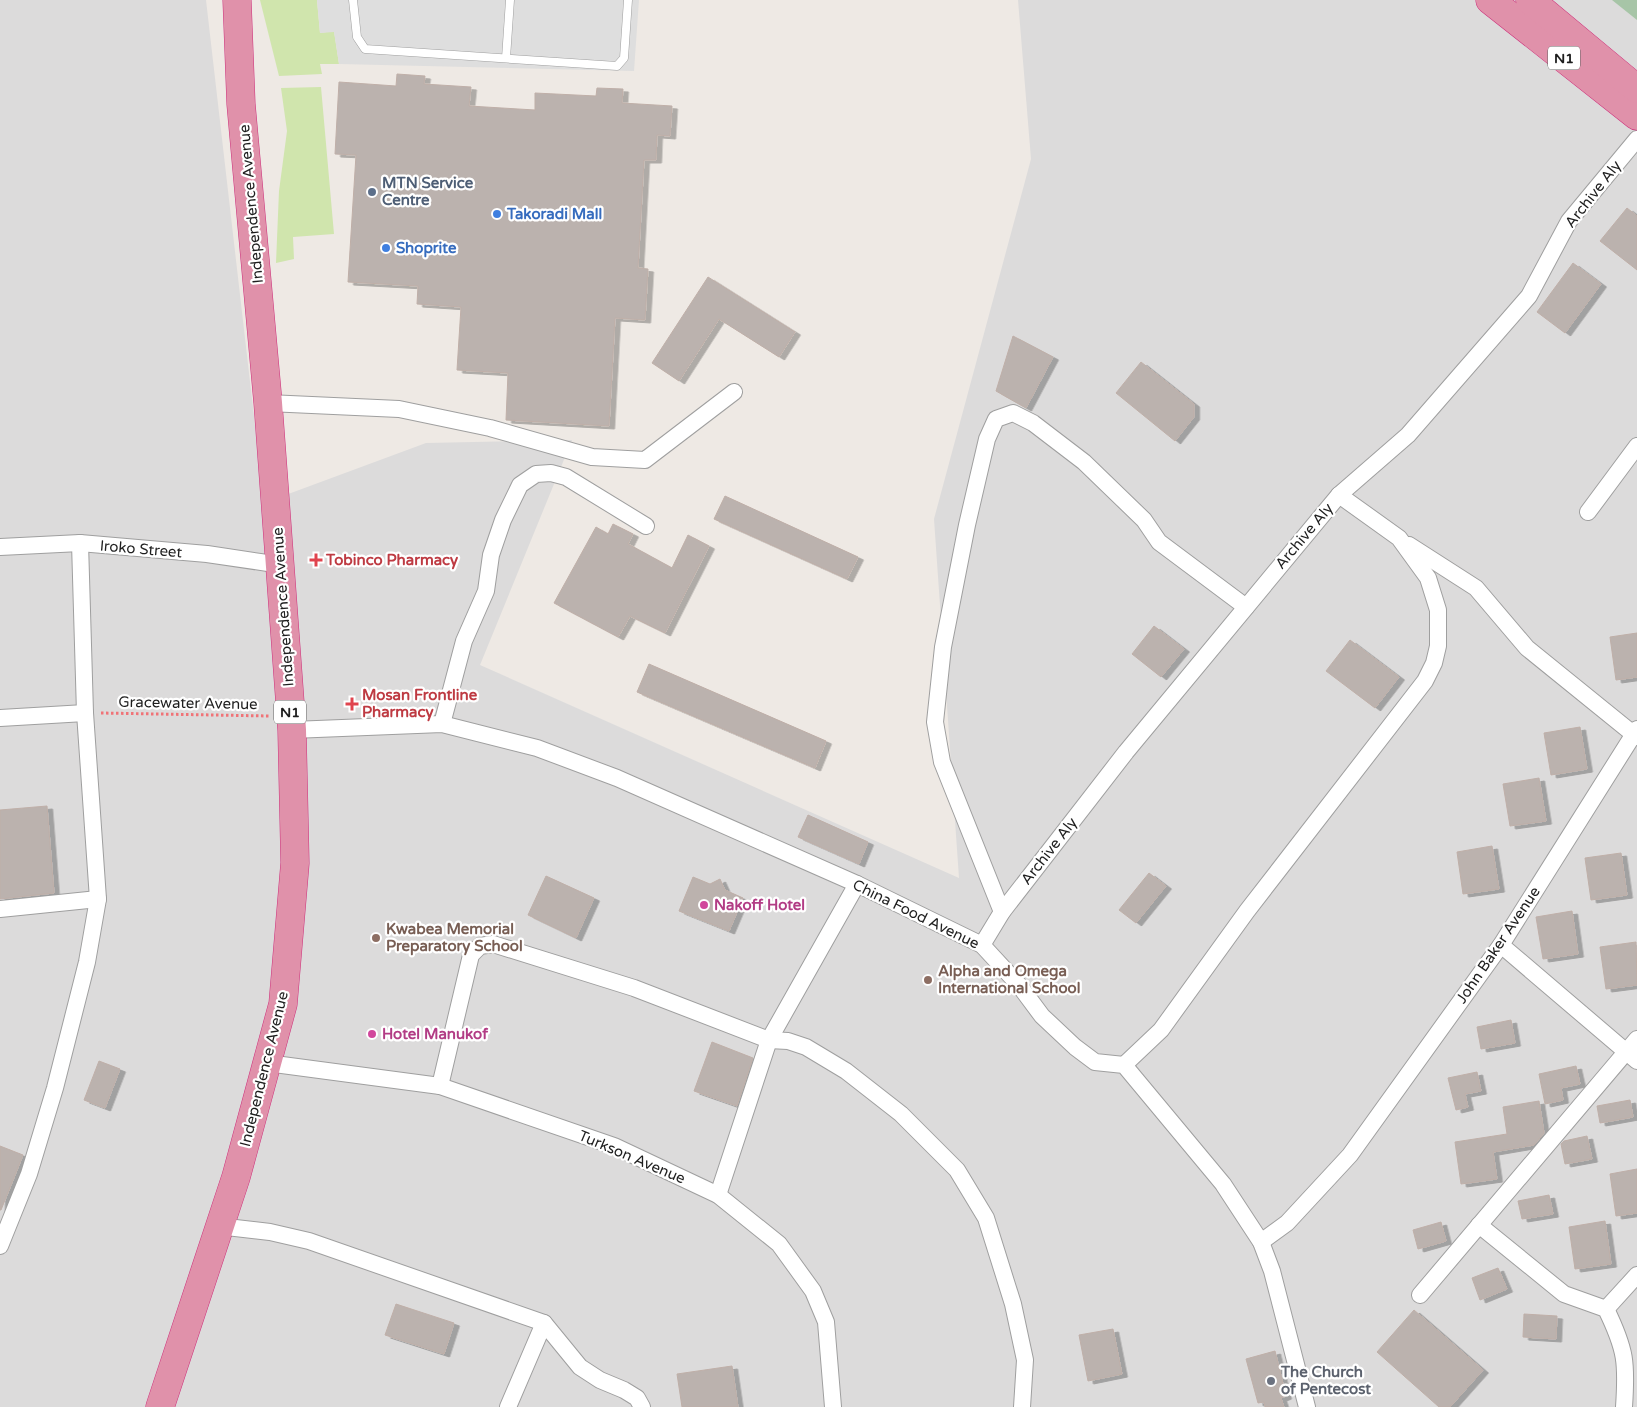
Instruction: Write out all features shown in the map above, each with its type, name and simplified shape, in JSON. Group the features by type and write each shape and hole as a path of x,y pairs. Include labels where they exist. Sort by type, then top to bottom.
{"highway":[{"name":"Independence Avenue","path":"160,1407 236,1176 283,1004 296,863 291,723 268,403 241,104 237,0"},
{"name":"N1","path":"1490,0 1637,116"},
{"name":"N1","path":"1530,0 1637,89"}],"street":[{"name":"Archive Aly","path":"982,945 1002,912 1126,752 1339,495 1408,435 1529,296 1568,222 1637,139"},
{"path":"268,403 399,409 490,428 592,457 645,460 734,392"},
{"path":"1002,912 948,780 942,762 935,722 943,648 967,525 987,439 996,419 1013,413 1033,423 1084,462 1144,520 1159,542 1246,607"},
{"path":"1588,512 1637,446"},
{"path":"442,724 464,641 486,591 491,555 503,520 520,485 536,474 551,473 566,477 646,526"},
{"path":"1339,495 1399,538 1476,588 1527,648 1636,733"},
{"path":"1307,1407 1272,1271 1262,1242 1223,1184 1124,1065 1161,1030 1247,911 1425,681 1434,663 1438,646 1438,610 1428,578 1399,538"},
{"path":"0,1246 29,1174 55,1088 87,962 98,899 85,713 80,544"},
{"name":"Iroko Street","path":"0,547 80,544 207,554 280,566"},
{"path":"0,718 85,713"},
{"name":"China Food Avenue","path":"291,723 442,724 537,748 617,778 857,884 982,945 1019,985 1042,1016 1075,1048 1095,1062 1124,1065"},
{"name":"John Baker Avenue","path":"1262,1242 1287,1223 1350,1155 1501,945 1636,733"},
{"path":"718,1195 769,1040 857,884"},
{"path":"0,909 98,899"},
{"path":"440,1086 471,955 480,946 493,944 634,988 769,1040 788,1041 806,1047 846,1071 901,1114 957,1170 986,1218 1013,1304 1026,1360 1022,1407"},
{"path":"1501,945 1631,1057"},
{"path":"1420,1295 1479,1225 1631,1057 1637,1039"},
{"name":"Turkson Avenue","path":"267,1063 440,1086 614,1146 718,1195 779,1244 814,1291 826,1322 833,1407"},
{"path":"1479,1225 1564,1294 1606,1309 1620,1337 1626,1367 1624,1407"},
{"path":"218,1226 270,1232 309,1242 544,1323 580,1366 600,1380 624,1390 637,1398 642,1407"},
{"path":"1606,1309 1637,1275"},
{"path":"508,1407 544,1323"}],"lane":[{"path":"353,0 357,37 365,49 617,66 624,58 628,0"},
{"path":"506,58 510,0"}],"path":[{"name":"Gracewater Avenue","path":"85,713 291,723"}],"shaded area":[{"path":"0,0 206,0 264,503 426,443 572,440 480,665 959,878 934,519 1031,159 1018,0 1637,0 1637,1407 0,1407"},
{"path":"317,0 639,0 634,71 339,64 334,32 320,33"}],"green space":[{"path":"260,0 317,0 320,33 334,31 339,64 320,64 322,74 279,76"},
{"path":"1612,0 1637,0 1637,20"},
{"path":"321,87 334,234 293,237 294,259 276,263 279,191 287,131 281,88"}],"building":[{"name":"Takoradi Mall","path":"397,74 425,76 424,84 471,87 469,106 535,110 535,93 596,96 597,88 623,89 622,103 672,106 670,136 657,135 656,160 644,160 638,268 648,269 645,320 615,318 609,426 506,420 508,373 457,370 461,307 417,304 418,286 348,282 356,155 335,154 339,82 396,86"},
{"path":"1627,208 1637,216 1637,270 1600,241"},
{"path":"1573,263 1601,284 1565,333 1537,312"},
{"path":"708,277 795,332 779,357 719,319 679,381 652,363"},
{"path":"1013,336 1053,357 1026,408 996,391"},
{"path":"1141,362 1194,404 1194,417 1175,441 1116,393"},
{"path":"725,496 858,557 847,579 714,519"},
{"path":"613,524 633,534 628,544 672,568 688,535 709,546 665,633 630,616 618,637 554,603 596,527 608,534"},
{"path":"1154,626 1184,649 1161,677 1132,654"},
{"path":"1637,633 1637,677 1616,680 1610,637"},
{"path":"1350,640 1399,677 1375,708 1326,671"},
{"path":"649,664 826,741 815,768 637,692"},
{"path":"1580,727 1587,769 1551,775 1544,733"},
{"path":"1539,778 1546,821 1510,826 1503,784"},
{"path":"47,806 54,893 0,899 0,810"},
{"path":"808,815 868,842 859,864 798,837"},
{"path":"1492,846 1499,889 1463,894 1457,852"},
{"path":"1621,853 1627,895 1591,900 1585,858"},
{"path":"1149,873 1166,886 1136,923 1119,910"},
{"path":"546,876 594,898 576,938 528,915"},
{"path":"693,877 710,884 720,879 725,890 743,898 729,931 679,911"},
{"path":"1572,911 1578,954 1543,959 1536,917"},
{"path":"1636,942 1637,985 1606,989 1600,947"},
{"path":"1511,1020 1515,1043 1481,1049 1477,1027"},
{"path":"712,1042 753,1058 737,1106 694,1091"},
{"path":"99,1061 120,1069 105,1108 84,1100"},
{"path":"1576,1066 1580,1084 1561,1088 1563,1100 1545,1104 1539,1074"},
{"path":"1477,1072 1481,1091 1465,1094 1468,1107 1456,1110 1448,1078"},
{"path":"1630,1100 1633,1117 1600,1123 1597,1106"},
{"path":"1539,1101 1544,1133 1534,1145 1493,1152 1497,1179 1461,1184 1455,1142 1507,1134 1503,1107"},
{"path":"1587,1136 1592,1159 1565,1164 1561,1144 1564,1141"},
{"path":"0,1146 23,1155 1,1210 0,1210"},
{"path":"1637,1169 1637,1213 1616,1216 1610,1174"},
{"path":"1549,1195 1553,1214 1522,1219 1518,1201"},
{"path":"1605,1221 1611,1264 1575,1269 1569,1227"},
{"path":"1441,1222 1446,1241 1418,1249 1413,1230"},
{"path":"1498,1268 1507,1289 1480,1300 1472,1278"},
{"path":"396,1304 454,1323 444,1354 385,1335"},
{"path":"1414,1310 1483,1370 1450,1407 1439,1407 1377,1352"},
{"path":"1524,1314 1557,1316 1556,1339 1523,1337"},
{"path":"1113,1329 1122,1374 1088,1381 1079,1335"},
{"path":"1275,1351 1286,1396 1281,1398 1284,1407 1265,1407 1264,1402 1258,1403 1246,1359"},
{"path":"732,1366 738,1407 682,1407 677,1374"}],"place":[{"name":"MTN Service Centre","path":"372,192"},
{"name":"Takoradi Mall","path":"497,214"},
{"name":"Shoprite","path":"386,248"},
{"name":"Tobinco Pharmacy","path":"316,560"},
{"name":"Mosan Frontline Pharmacy","path":"352,704"},
{"name":"Nakoff Hotel","path":"704,905"},
{"name":"Kwabea Memorial Preparatory School","path":"376,938"},
{"name":"Alpha and Omega International School","path":"928,980"},
{"name":"Hotel Manukof","path":"372,1034"},
{"name":"The Church of Pentecost","path":"1271,1381"}]}
